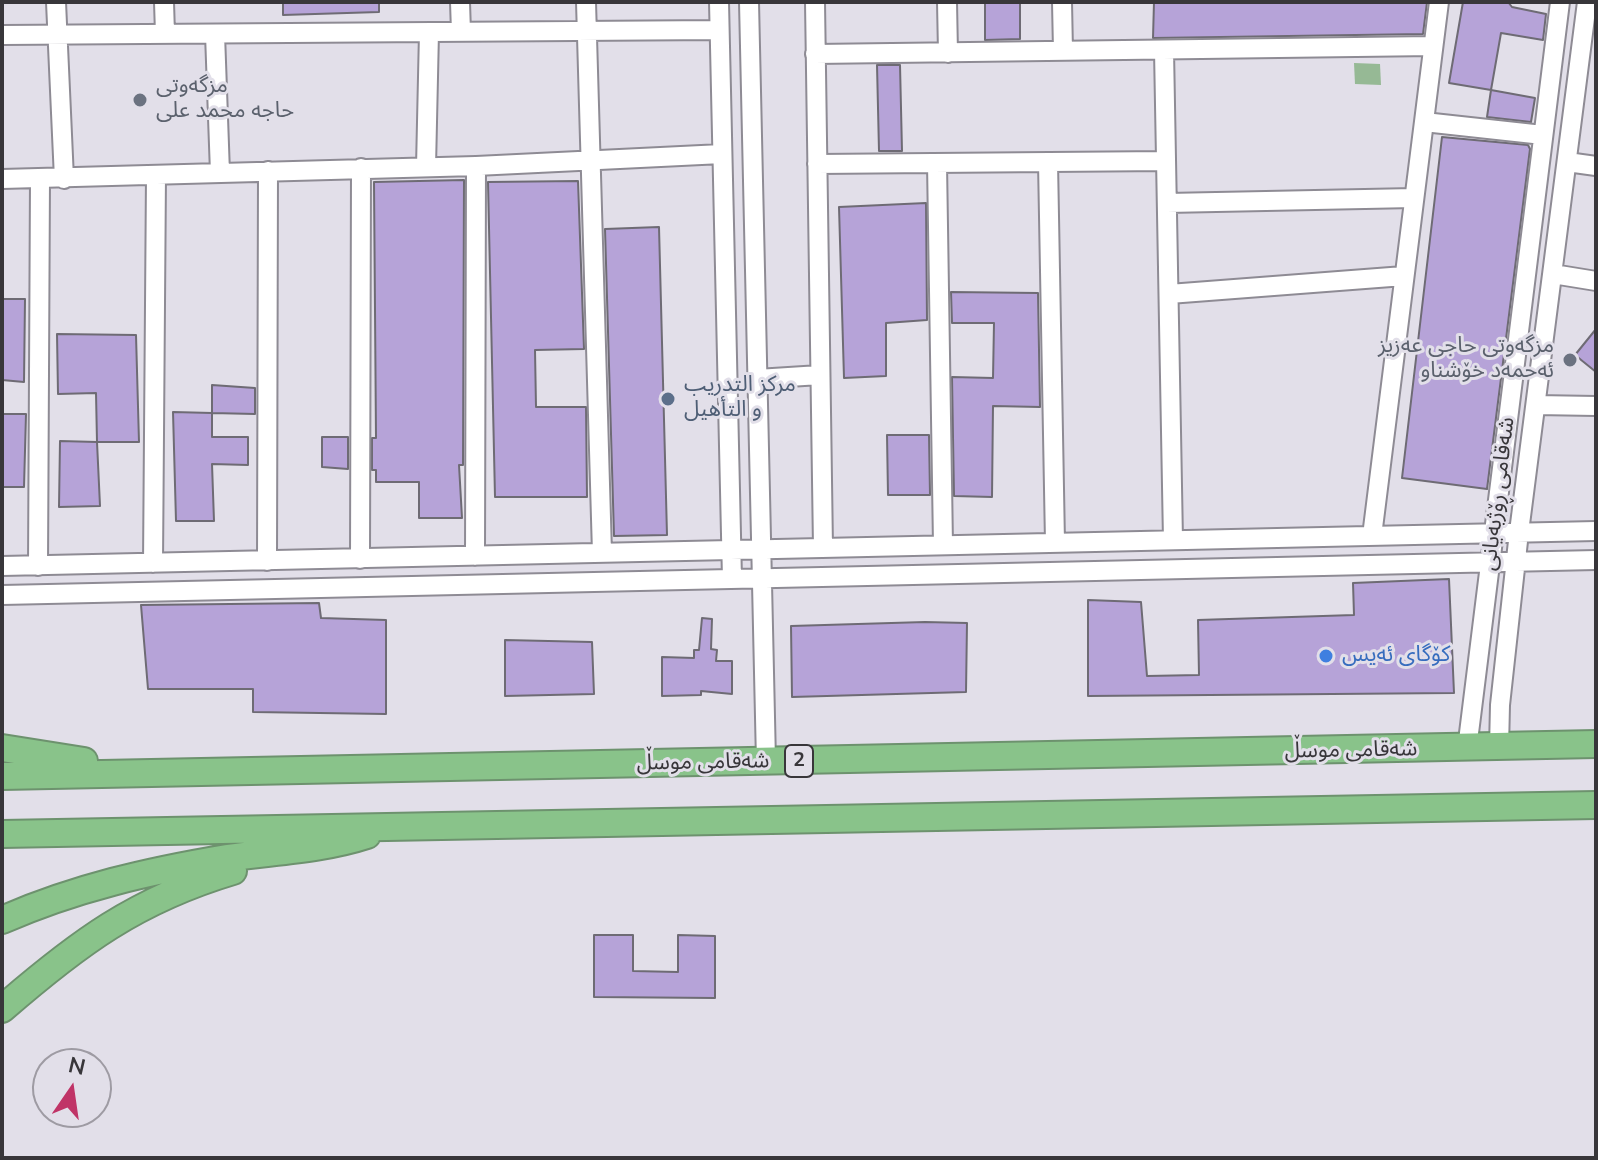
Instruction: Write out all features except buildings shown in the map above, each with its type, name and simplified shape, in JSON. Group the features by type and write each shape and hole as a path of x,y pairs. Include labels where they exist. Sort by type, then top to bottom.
{"highway":[{"name":"شەقامی موسڵ","path":"2,776 1467,749 1596,744"},
{"path":"2,748 93,762 280,770"},
{"path":"2,834 1596,805"},
{"path":"2,1009 70,949 127,913 196,882 348,841 393,825"},
{"path":"2,920 54,898 150,871 312,849"}],"street":[{"path":"56,2 64,179"},
{"path":"164,2 165,34"},
{"path":"460,2 461,32"},
{"path":"586,2 602,553"},
{"path":"719,2 732,579"},
{"path":"749,2 766,761"},
{"path":"815,2 823,548"},
{"path":"947,2 948,53"},
{"path":"1062,2 1063,51"},
{"path":"1372,536 1439,2"},
{"name":"شەقامی ڕۆژبەیانی","path":"1467,749 1560,2"},
{"name":"شەقامی ڕۆژبەیانی","path":"1499,748 1500,705 1519,532 1567,162 1588,50 1587,2"},
{"path":"2,35 719,30"},
{"path":"426,167 429,32"},
{"path":"215,34 220,173"},
{"path":"815,54 1433,46"},
{"path":"1164,50 1173,540"},
{"path":"1424,122 1543,135"},
{"path":"2,179 476,166 591,157 722,154"},
{"path":"817,164 1166,161"},
{"path":"1048,162 1055,543"},
{"path":"1567,162 1596,166"},
{"path":"937,163 943,545"},
{"path":"475,556 476,166"},
{"path":"360,559 361,168"},
{"path":"267,561 268,171"},
{"path":"153,563 156,175"},
{"path":"38,566 40,179"},
{"path":"1167,203 1414,198"},
{"path":"1553,274 1596,281"},
{"path":"1169,294 1404,276"},
{"path":"757,379 820,375"},
{"path":"1536,405 1596,406"},
{"path":"2,566 1596,531"},
{"path":"1107,542 1109,570"},
{"path":"325,559 325,588"},
{"path":"2,595 1596,560"},
{"path":"1474,702 1500,705"}],"green space":[{"path":"1354,63 1380,64 1381,85 1355,84"}],"place":[{"name":"مزگه‌وتی حاجه‌ محمد علی","path":"140,100"},
{"name":"مزگەوتی حاجی عەزیز ئەحمەد خۆشناو","path":"1570,360"},
{"name":"مركز التدريب و التأهيل","path":"668,399"},
{"name":"کۆگای ئەیس","path":"1326,656"}]}
